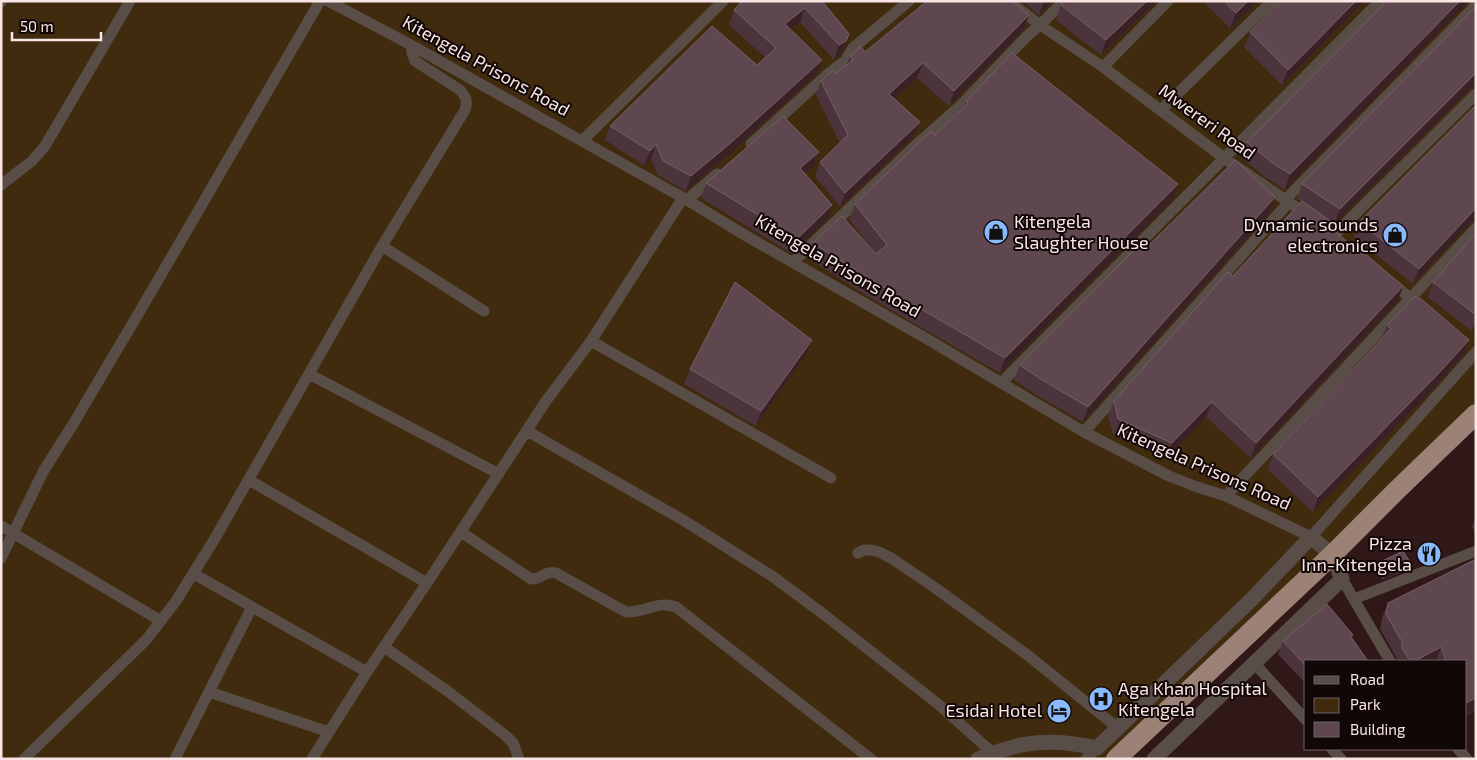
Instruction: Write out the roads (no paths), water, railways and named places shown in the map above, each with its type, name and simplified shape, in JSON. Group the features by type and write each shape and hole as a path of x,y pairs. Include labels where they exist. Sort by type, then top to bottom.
{"highway":[{"path":"1116,759 1332,555 1476,414"}],"street":[{"path":"1,185 32,161 45,146 130,1"},
{"path":"1,558 44,470 72,426 320,1"},
{"name":"Kitengela Prisons Road","path":"328,1 411,45 685,199 748,238 922,336 1084,432 1169,476 1226,496 1311,537 1332,555"},
{"path":"582,141 723,1"},
{"path":"740,155 829,73 846,60 853,48 909,1"},
{"name":"Mwereri Road","path":"1009,1 1161,110 1224,158 1331,231 1476,94"},
{"path":"793,262 918,143 961,105 1027,36 1064,1"},
{"path":"1102,67 1168,1"},
{"path":"1161,110 1272,1"},
{"path":"1001,383 1380,1"},
{"path":"1084,432 1287,201 1476,5"},
{"path":"24,759 146,640 161,622 194,574 382,246 460,118 467,104 467,99 460,90 415,61 411,45"},
{"path":"312,759 367,672 546,401 591,341 685,199 726,167"},
{"path":"1226,496 1476,228"},
{"path":"382,246 484,311"},
{"path":"1378,271 1432,315"},
{"path":"591,341 831,478"},
{"path":"1086,759 1252,599 1311,537 1473,349"},
{"path":"309,374 499,474"},
{"path":"527,431 683,520 772,576 938,704 993,753"},
{"path":"249,480 427,583"},
{"path":"1,526 161,622"},
{"path":"461,532 531,579 538,579 546,573 556,573 626,612 634,612 662,604 676,607 871,759"},
{"path":"858,553 864,550 879,552 891,558 1030,657 1118,728"},
{"path":"1354,599 1476,551"},
{"path":"1332,555 1342,579 1389,660"},
{"path":"194,574 367,672"},
{"path":"1154,759 1342,579"},
{"path":"175,759 252,607"},
{"path":"384,646 505,735 513,743 519,759"},
{"path":"1254,663 1304,718"},
{"path":"209,692 329,732"},
{"path":"978,759 1025,744 1048,742 1073,743 1097,748"}],"place":[{"name":"Kitengela Slaughter House","path":"996,232"},
{"name":"Dynamic sounds electronics","path":"1395,235"},
{"name":"Pizza Inn-Kitengela","path":"1429,554"},
{"name":"Aga Khan Hospital Kitengela","path":"1101,699"},
{"name":"Esidai Hotel","path":"1059,711"}]}
